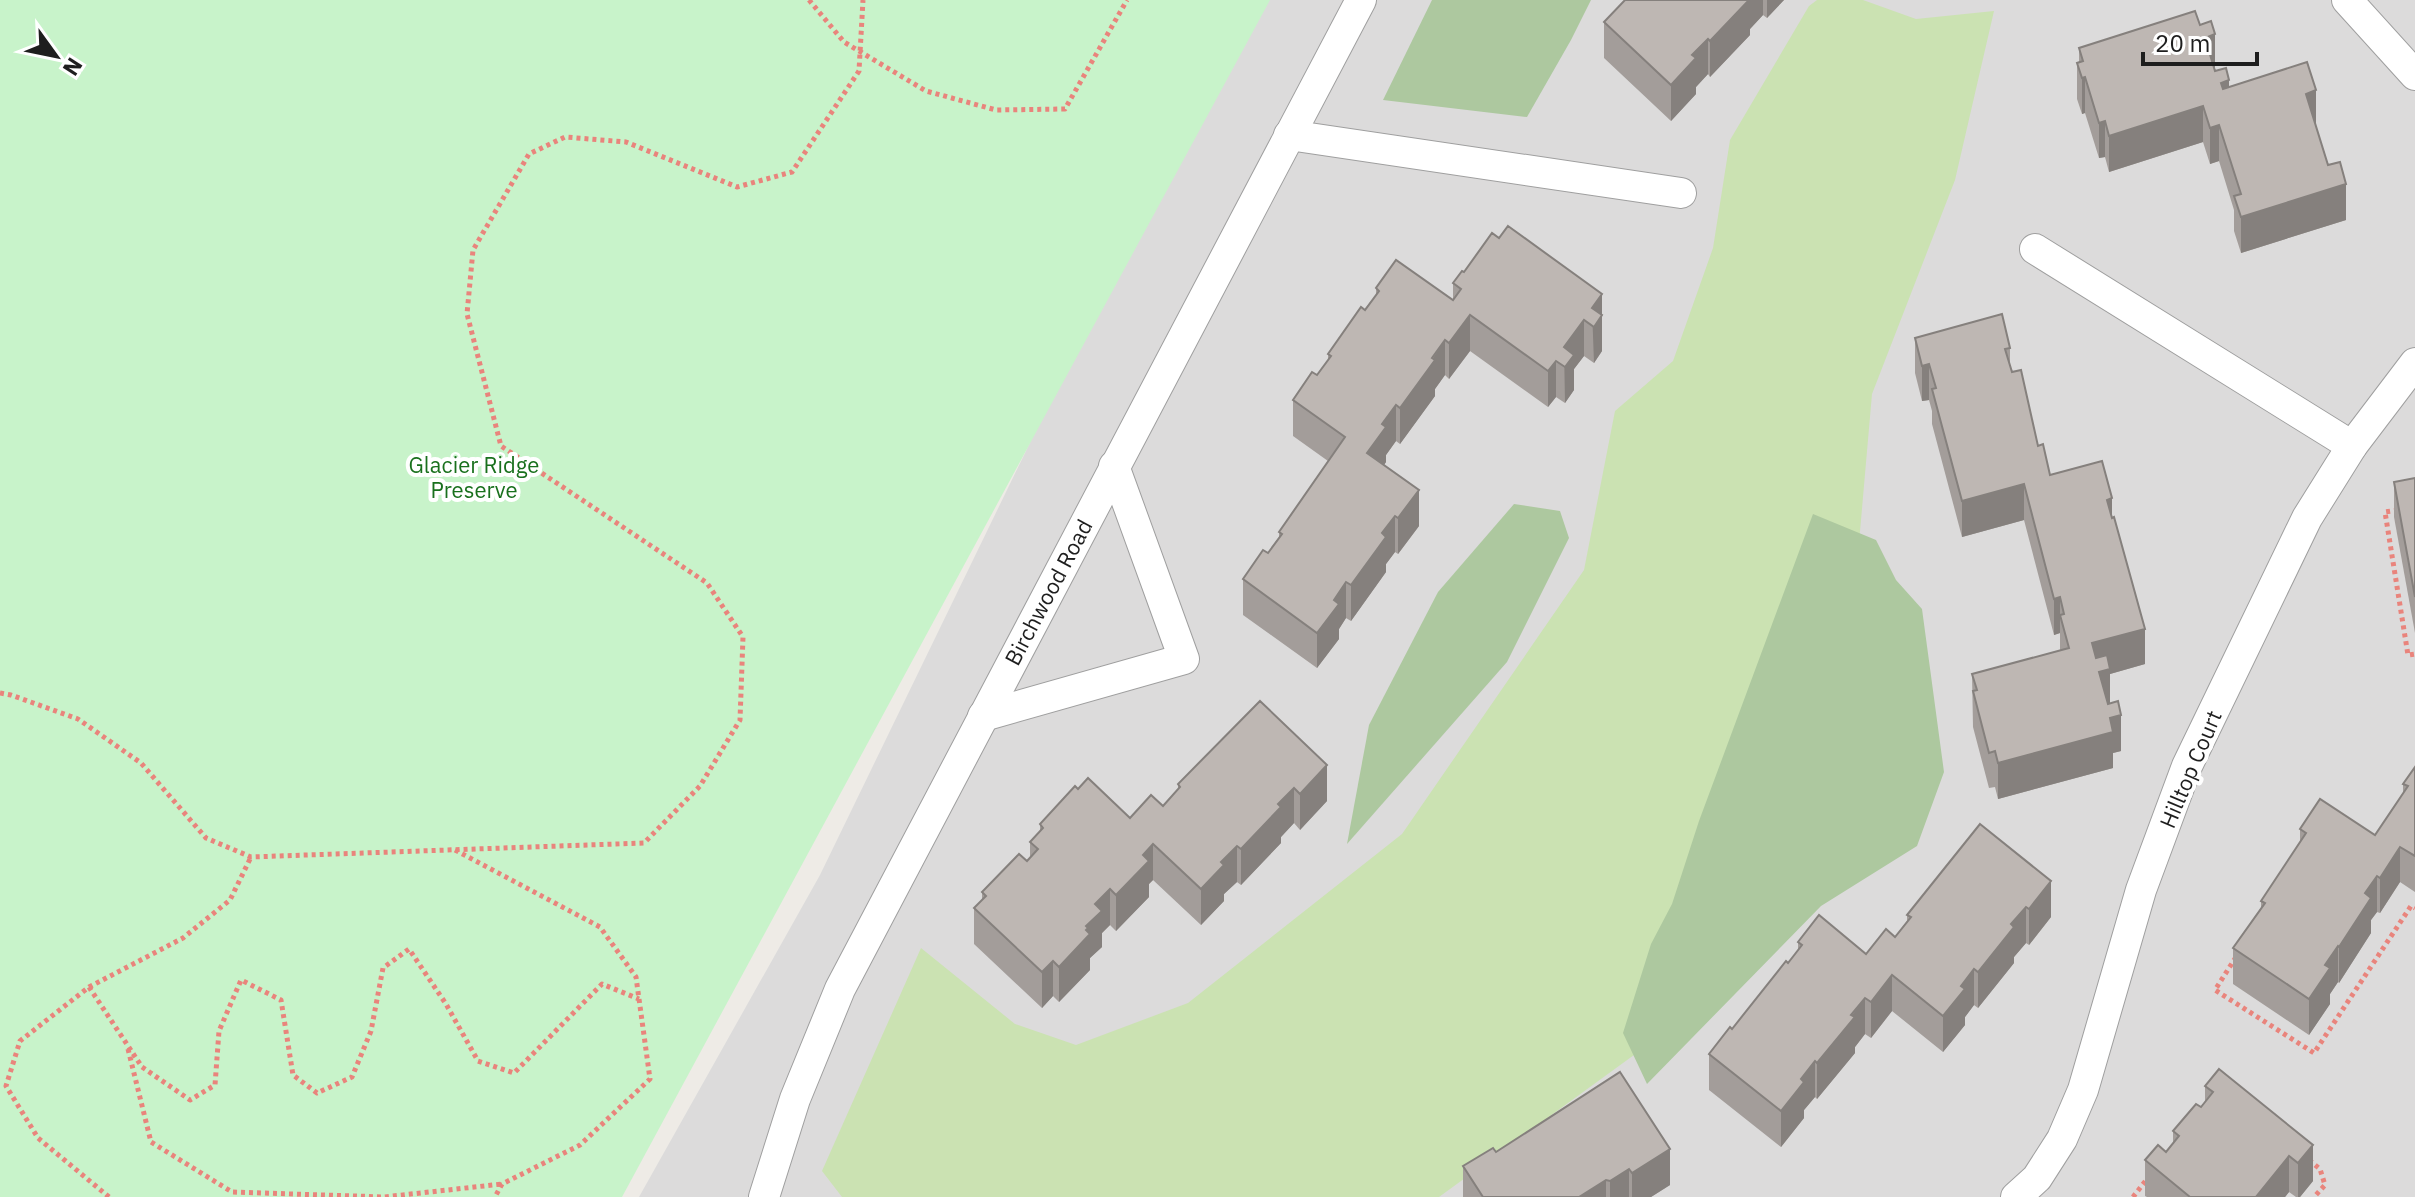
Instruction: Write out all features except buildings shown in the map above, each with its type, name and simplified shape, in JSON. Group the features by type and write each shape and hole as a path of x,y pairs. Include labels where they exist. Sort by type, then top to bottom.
{"street":[{"name":"Birchwood Road","path":"764,1197 795,1099 840,989 1361,0"},
{"path":"2347,0 2415,75"},
{"path":"1289,135 1681,193"},
{"path":"2035,249 2352,446"},
{"name":"Hilltop Court","path":"2016,1197 2037,1178 2062,1139 2083,1090 2141,890 2187,766 2307,518 2352,446 2415,363"},
{"path":"983,716 1184,659 1114,466"}],"path":[{"path":"809,0 844,42 926,91 996,110 1065,109 1127,0"},
{"path":"0,693 78,719 141,763 206,838 251,857 644,843 700,786 740,720 743,637 707,583 501,446 467,314 473,250 529,154 565,137 626,142 737,187 792,172 859,71 863,0"},
{"path":"2400,509 2385,512 2408,655 2415,654"},
{"path":"127,1044 151,1142 232,1192 384,1197 502,1184 580,1145 650,1079 636,977 600,927 454,850"},
{"path":"109,1197 38,1138 6,1086 20,1041 89,987 195,929 230,900 251,857"},
{"path":"2239,951 2215,990 2314,1053 2411,906 2415,908"},
{"path":"89,987 142,1067 190,1100 215,1085 219,1031 241,980 281,1000 293,1075 317,1093 352,1077 371,1031 383,968 409,949 446,1004 478,1061 514,1073 602,984 639,999"},
{"path":"2309,1160 2320,1169 2325,1185 2314,1197"},
{"path":"2133,1197 2152,1172"},
{"path":"495,1197 502,1184"}],"shaded area":[{"path":"1245,0 2415,0 2415,1197 639,1197 820,875"}],"green space":[{"name":"Glacier Ridge Preserve","path":"0,0 1270,0 622,1197 0,1197"},
{"path":"1432,0 1591,0 1527,117 1383,100"},
{"path":"1817,0 1863,0 1916,19 1994,11 1955,180 1872,394 1841,749 1656,1039 1439,1197 842,1197 822,1171 921,948 1015,1024 1076,1045 1188,1003 1402,834 1584,570 1615,411 1673,361 1713,248 1730,140 1809,6"},
{"path":"1514,504 1560,511 1569,538 1507,662 1347,844 1369,725 1438,592"},
{"path":"1813,514 1876,540 1896,580 1922,609 1944,772 1917,846 1821,906 1647,1084 1623,1033 1651,944 1672,904 1699,821"}]}
